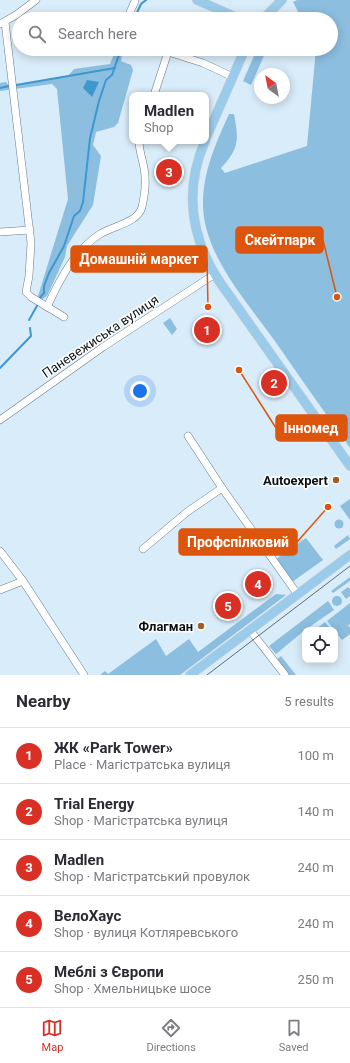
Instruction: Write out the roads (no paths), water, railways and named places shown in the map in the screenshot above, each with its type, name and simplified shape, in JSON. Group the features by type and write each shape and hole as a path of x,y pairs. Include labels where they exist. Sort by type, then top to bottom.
{"main road":[{"path":"197,0 224,12"},
{"path":"270,12 282,0"},
{"path":"209,131 242,56"},
{"path":"204,144 195,173 193,207 199,244 215,274 350,466"},
{"path":"190,675 350,555"}],"street":[{"path":"19,12 36,0"},
{"path":"130,12 134,1"},
{"path":"12,17 3,23 30,230 30,263 26,292 31,297 64,317"},
{"path":"155,92 167,56"},
{"path":"181,56 203,63 233,77"},
{"path":"47,307 59,280 88,242 101,233 131,220 139,214 142,208 146,177 140,144"},
{"path":"0,232 30,230"},
{"name":"Паневежиська вулиця","path":"0,420 102,347 215,274"},
{"path":"188,436 222,488 298,595"},
{"path":"143,549 187,512 222,488"},
{"path":"0,551 23,581 84,675"},
{"path":"0,590 23,581"},
{"path":"250,630 285,675"}],"waterway":[{"path":"137,12 141,4 146,0"},
{"path":"39,299 44,293 44,286 49,273 64,246 74,216 80,211 83,202 90,138 99,101 106,80 112,75 119,56"},
{"path":"16,85 115,68"},
{"path":"0,88 9,86"},
{"path":"29,320 38,304"},
{"path":"0,368 31,336 30,328"}],"tram line":[{"path":"207,675 350,566"}],"place":[{"name":"Madlen","path":"169,172"},
{"name":"Скейтпарк","path":"337,297"},
{"name":"Домашній маркет","path":"208,307"},
{"name":"ЖК «Park Tower»","path":"207,330"},
{"name":"Інномед","path":"239,370"},
{"name":"Trial Energy","path":"274,383"},
{"name":"Autoexpert","path":"336,480"},
{"name":"Профспілковий","path":"328,507"},
{"name":"ВелоХаус","path":"258,584"},
{"name":"Меблі з Європи","path":"228,606"},
{"name":"Флагман","path":"201,626"}]}
